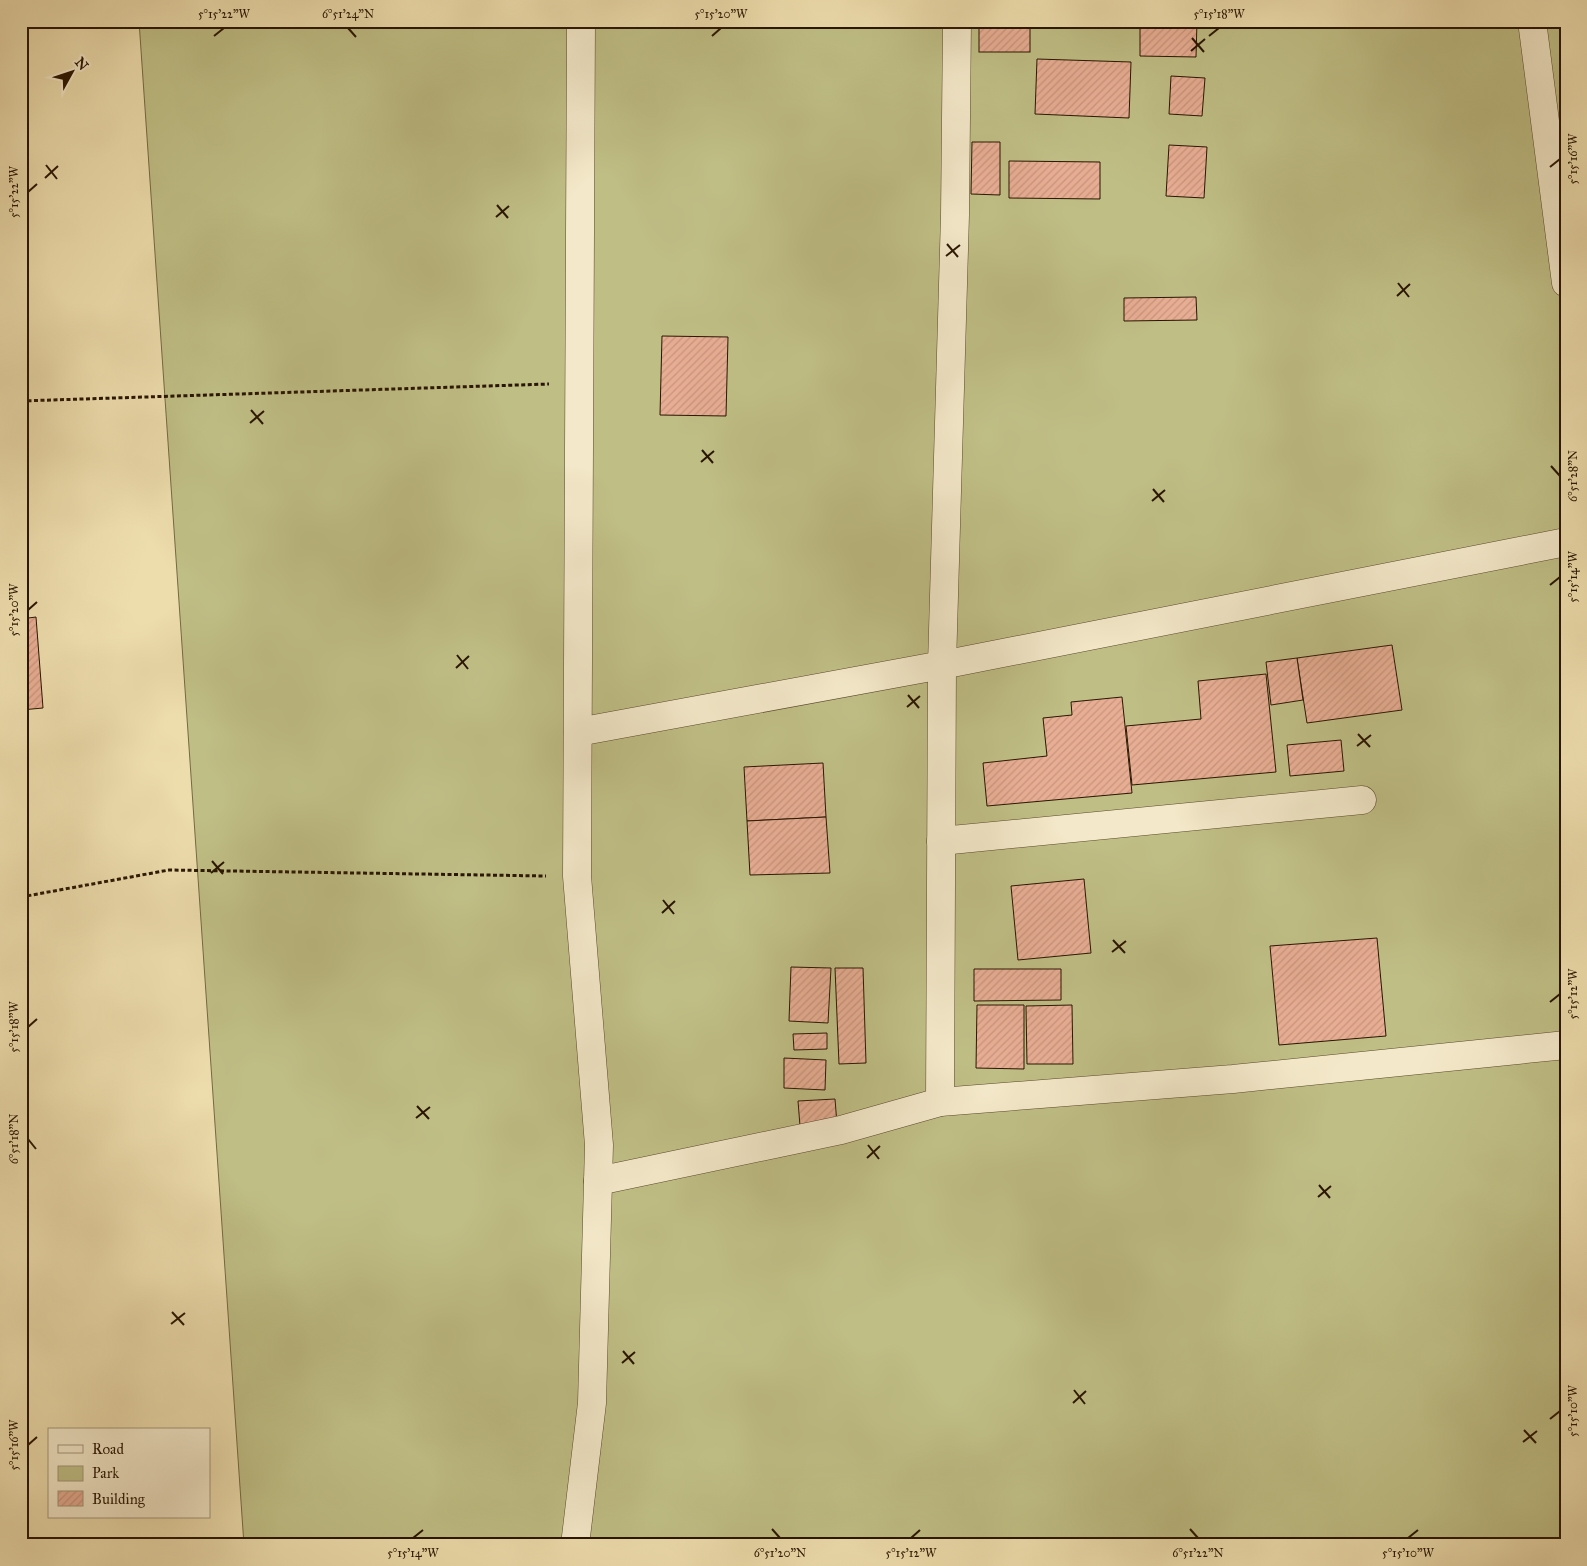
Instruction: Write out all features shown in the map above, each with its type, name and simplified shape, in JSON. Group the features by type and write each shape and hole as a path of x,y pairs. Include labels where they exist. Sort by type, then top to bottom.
{"street":[{"path":"575,1545 592,1403 599,1145 577,876 581,21"},
{"path":"940,1102 942,665 955,214 958,21"},
{"path":"1532,21 1566,283"},
{"path":"578,732 942,665 1566,542"},
{"path":"941,842 1362,800"},
{"path":"598,1181 841,1130 940,1102 1233,1079 1566,1045"}],"path":[{"path":"21,401 580,383"},
{"path":"21,896 169,870 577,876"}],"green space":[{"path":"139,21 1566,21 1566,1545 244,1545"}],"building":[{"path":"979,21 1030,21 1030,52 979,52"},
{"path":"1140,21 1197,21 1196,57 1140,56"},
{"path":"1037,59 1131,62 1129,118 1035,114"},
{"path":"1171,76 1205,78 1202,116 1169,114"},
{"path":"972,142 1000,142 1000,195 971,194"},
{"path":"1169,145 1207,147 1204,198 1166,196"},
{"path":"1009,161 1100,162 1100,199 1009,198"},
{"path":"1196,297 1197,320 1124,321 1124,298"},
{"path":"662,336 728,337 726,416 660,415"},
{"path":"36,617 43,708 21,710 21,619"},
{"path":"1392,645 1402,710 1307,723 1297,658"},
{"path":"1297,658 1303,700 1271,705 1266,662"},
{"path":"1266,674 1276,772 1132,785 1126,726 1201,719 1198,681"},
{"path":"1122,697 1132,793 987,806 983,763 1047,756 1043,718 1072,715 1071,702"},
{"path":"1341,740 1344,771 1290,776 1287,745"},
{"path":"823,763 826,817 747,821 744,767"},
{"path":"826,817 830,873 750,875 747,821"},
{"path":"1084,879 1091,953 1018,960 1011,886"},
{"path":"1377,938 1386,1036 1279,1045 1270,946"},
{"path":"791,967 831,968 828,1023 789,1021"},
{"path":"835,968 863,968 866,1063 839,1064"},
{"path":"974,969 1061,969 1061,1000 974,1001"},
{"path":"977,1005 1024,1005 1024,1069 976,1068"},
{"path":"1072,1005 1073,1064 1027,1064 1026,1006"},
{"path":"827,1033 827,1049 794,1050 793,1034"},
{"path":"784,1058 826,1060 825,1090 784,1088"},
{"path":"835,1099 837,1124 800,1126 798,1101"}]}
